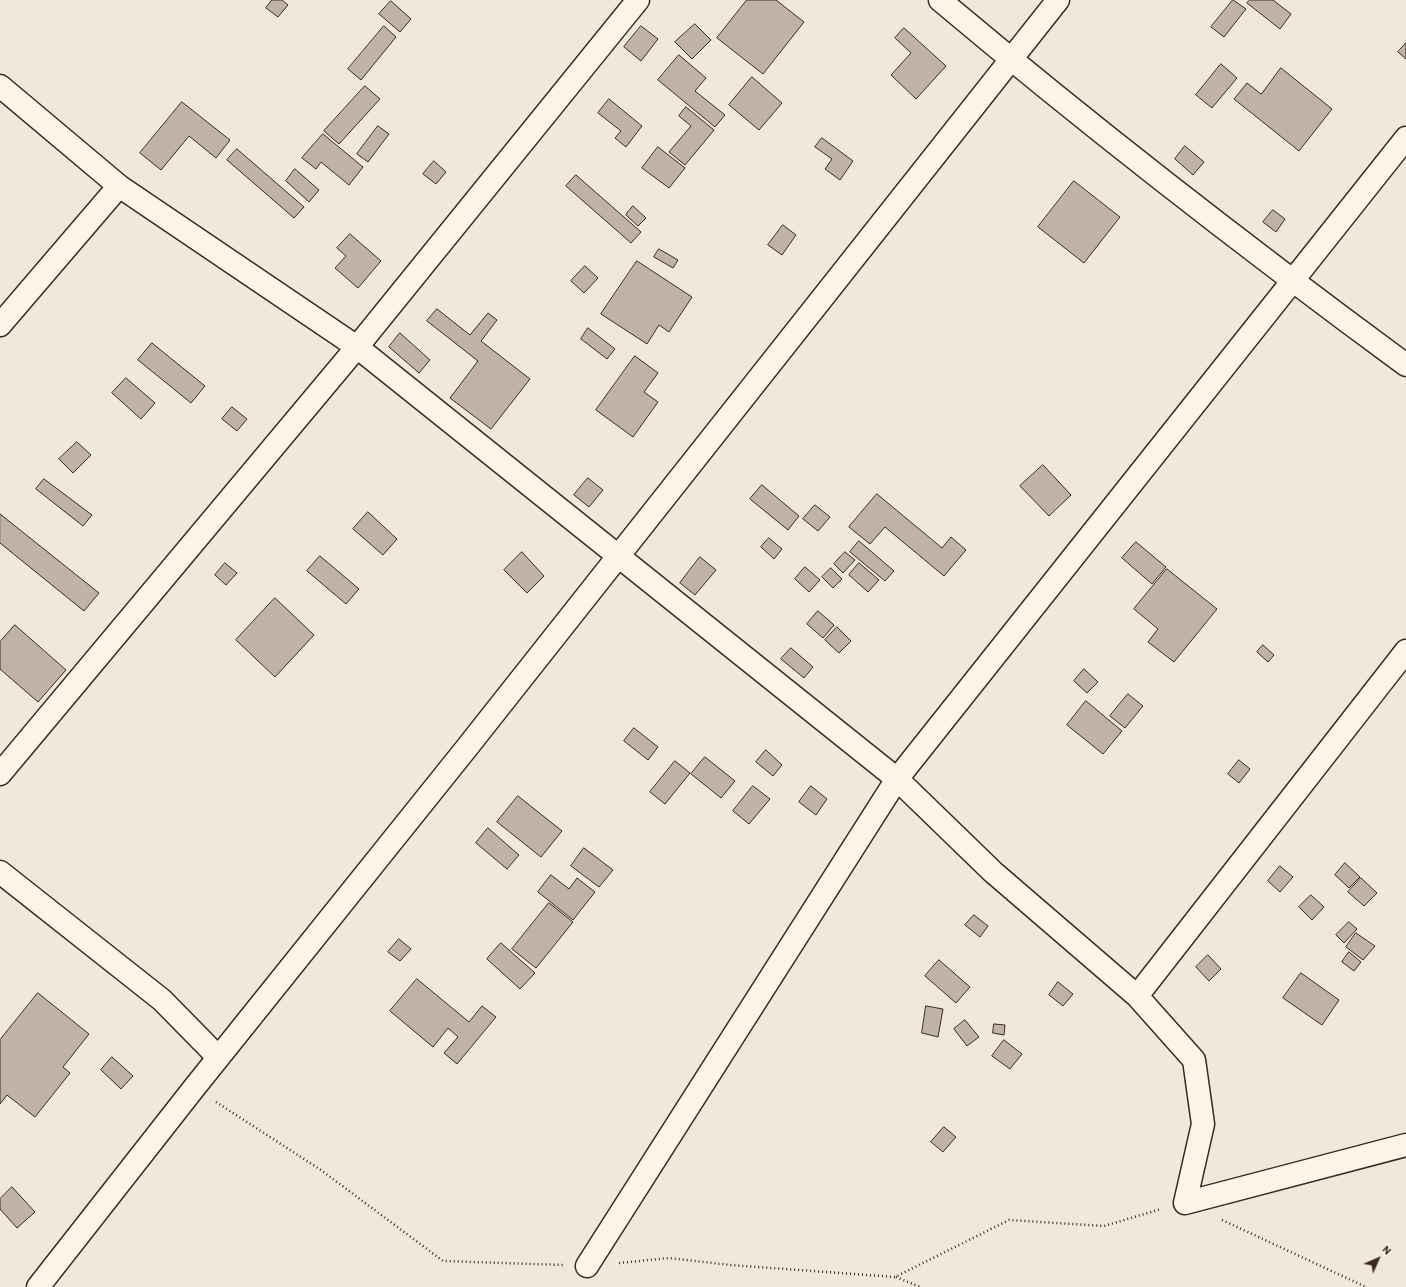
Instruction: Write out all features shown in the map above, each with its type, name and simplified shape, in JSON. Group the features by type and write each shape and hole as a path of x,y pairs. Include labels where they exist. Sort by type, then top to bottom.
{"street":[{"path":"0,774 357,347 638,0"},
{"path":"940,0 1011,60 1292,281 1406,365"},
{"path":"38,1287 218,1057 618,556 1058,0"},
{"path":"0,86 118,186 357,347 897,779 994,872 1137,996 1194,1060 1203,1124 1185,1203 1406,1146"},
{"path":"588,1266 897,779 1406,138"},
{"path":"0,325 118,186"},
{"path":"1137,996 1406,651"},
{"path":"0,872 162,1000 218,1057"}],"path":[{"path":"194,1088 321,1170 443,1261 588,1266 669,1258 730,1265 895,1277 920,1287"},
{"path":"895,1277 1009,1220 1104,1226 1185,1203"},
{"path":"1220,1219 1366,1287"}],"building":[{"path":"272,0 282,0 288,5 278,17 266,8"},
{"path":"747,0 776,0 804,22 763,74 717,38"},
{"path":"1233,0 1246,9 1224,37 1211,27"},
{"path":"1250,0 1273,0 1291,14 1280,29 1247,3"},
{"path":"391,1 411,19 400,32 379,14"},
{"path":"695,24 711,40 692,59 675,42"},
{"path":"384,26 396,37 361,80 348,69"},
{"path":"641,26 658,39 641,61 624,47"},
{"path":"904,28 946,66 916,99 891,75 911,53 895,38"},
{"path":"1406,43 1406,59 1398,52"},
{"path":"679,55 706,78 695,91 725,115 715,127 658,80"},
{"path":"1221,64 1237,78 1212,108 1196,95"},
{"path":"1281,68 1332,109 1299,151 1234,99 1247,83 1261,94"},
{"path":"752,77 782,103 759,130 729,105"},
{"path":"365,86 380,99 339,144 324,131"},
{"path":"609,99 642,126 626,147 615,138 621,131 598,113"},
{"path":"182,102 230,140 216,158 189,136 161,170 140,153"},
{"path":"686,107 714,130 685,165 669,152 691,126 679,116"},
{"path":"378,126 389,134 368,162 357,154"},
{"path":"323,134 363,167 349,185 321,162 316,169 302,158"},
{"path":"822,138 853,161 840,180 825,169 832,159 815,147"},
{"path":"1185,146 1204,162 1193,175 1175,159"},
{"path":"658,147 685,168 669,188 642,168"},
{"path":"237,149 304,207 294,218 227,160"},
{"path":"434,161 446,172 436,184 423,174"},
{"path":"295,169 319,190 309,202 286,181"},
{"path":"576,175 641,232 631,243 566,186"},
{"path":"1074,181 1120,217 1084,263 1038,227"},
{"path":"633,206 646,218 638,226 626,215"},
{"path":"1273,210 1285,219 1276,232 1263,222"},
{"path":"783,225 796,235 782,255 768,245"},
{"path":"350,234 381,261 358,288 335,268 346,256 337,248"},
{"path":"659,249 678,260 673,268 654,257"},
{"path":"637,261 692,297 669,332 659,325 647,344 601,314"},
{"path":"585,266 598,278 584,293 571,281"},
{"path":"437,309 470,335 488,313 497,320 481,341 530,379 491,429 450,398 478,361 427,321"},
{"path":"588,328 615,349 607,359 581,339"},
{"path":"400,333 430,360 419,373 389,347"},
{"path":"152,343 205,386 191,403 138,360"},
{"path":"635,356 658,373 644,392 658,402 633,437 596,410"},
{"path":"126,378 155,403 141,419 112,393"},
{"path":"232,407 247,419 237,431 222,419"},
{"path":"77,442 91,455 73,473 59,459"},
{"path":"1043,465 1071,495 1049,516 1020,486"},
{"path":"588,478 603,490 589,507 574,495"},
{"path":"44,479 92,515 83,526 36,489"},
{"path":"762,485 799,516 788,530 750,499"},
{"path":"877,494 942,548 951,537 966,550 944,576 885,527 870,544 849,527"},
{"path":"815,505 830,517 818,531 803,519"},
{"path":"368,512 397,539 383,555 353,529"},
{"path":"0,514 99,593 84,611 0,543"},
{"path":"769,538 782,549 774,559 761,547"},
{"path":"859,541 894,571 885,581 850,552"},
{"path":"1136,542 1166,567 1152,584 1122,558"},
{"path":"522,552 544,576 527,593 504,570"},
{"path":"845,552 855,560 843,573 834,564"},
{"path":"320,556 359,589 346,604 307,571"},
{"path":"700,557 716,570 695,595 680,583"},
{"path":"225,563 237,573 226,585 215,575"},
{"path":"859,563 879,580 868,592 849,575"},
{"path":"805,567 820,580 809,592 795,579"},
{"path":"831,568 842,579 833,588 822,577"},
{"path":"1167,569 1217,609 1174,662 1148,642 1158,629 1134,609"},
{"path":"275,598 314,635 275,677 236,640"},
{"path":"818,611 834,625 823,638 807,624"},
{"path":"15,625 66,670 38,702 0,669 0,642"},
{"path":"837,627 851,641 839,653 825,640"},
{"path":"1263,645 1274,655 1268,662 1257,652"},
{"path":"791,648 813,667 804,678 781,659"},
{"path":"1084,669 1098,682 1087,693 1074,681"},
{"path":"1128,694 1143,706 1125,728 1110,716"},
{"path":"1086,701 1122,731 1103,754 1067,725"},
{"path":"634,728 658,747 648,760 624,741"},
{"path":"766,750 782,765 773,776 756,762"},
{"path":"705,757 735,781 721,798 691,774"},
{"path":"1239,760 1250,769 1239,783 1228,774"},
{"path":"675,761 690,773 665,804 650,792"},
{"path":"753,786 770,799 749,824 733,811"},
{"path":"811,786 827,799 816,815 799,802"},
{"path":"518,796 562,831 541,857 497,822"},
{"path":"488,828 519,855 507,869 476,843"},
{"path":"584,848 613,870 599,887 571,866"},
{"path":"1345,863 1360,877 1349,888 1335,875"},
{"path":"1280,866 1293,877 1280,892 1268,881"},
{"path":"551,875 569,889 577,878 595,892 573,920 538,892"},
{"path":"1361,878 1377,893 1364,906 1348,892"},
{"path":"1311,895 1324,907 1312,920 1299,907"},
{"path":"549,903 573,922 536,968 512,949"},
{"path":"974,915 988,926 980,937 965,925"},
{"path":"1349,922 1357,929 1344,943 1336,935"},
{"path":"1356,933 1375,946 1363,960 1346,947"},
{"path":"399,939 411,949 400,961 388,952"},
{"path":"501,943 535,973 520,989 487,959"},
{"path":"1349,952 1361,962 1354,971 1342,962"},
{"path":"1208,955 1221,969 1209,981 1196,967"},
{"path":"939,960 970,987 956,1003 925,976"},
{"path":"1301,973 1339,1000 1322,1025 1283,998"},
{"path":"417,979 469,1022 482,1006 496,1017 457,1064 444,1053 458,1037 448,1028 433,1047 390,1011"},
{"path":"1058,982 1073,994 1063,1006 1049,995"},
{"path":"38,993 89,1034 63,1067 70,1073 35,1117 7,1095 0,1104 0,1040"},
{"path":"926,1006 943,1009 938,1037 922,1033"},
{"path":"965,1020 979,1037 967,1046 954,1029"},
{"path":"994,1024 1005,1025 1004,1035 993,1033"},
{"path":"1004,1040 1022,1054 1010,1069 992,1056"},
{"path":"112,1057 133,1076 121,1089 101,1070"},
{"path":"944,1127 956,1137 943,1152 931,1142"},
{"path":"12,1187 35,1212 17,1228 0,1209 0,1199"}]}
